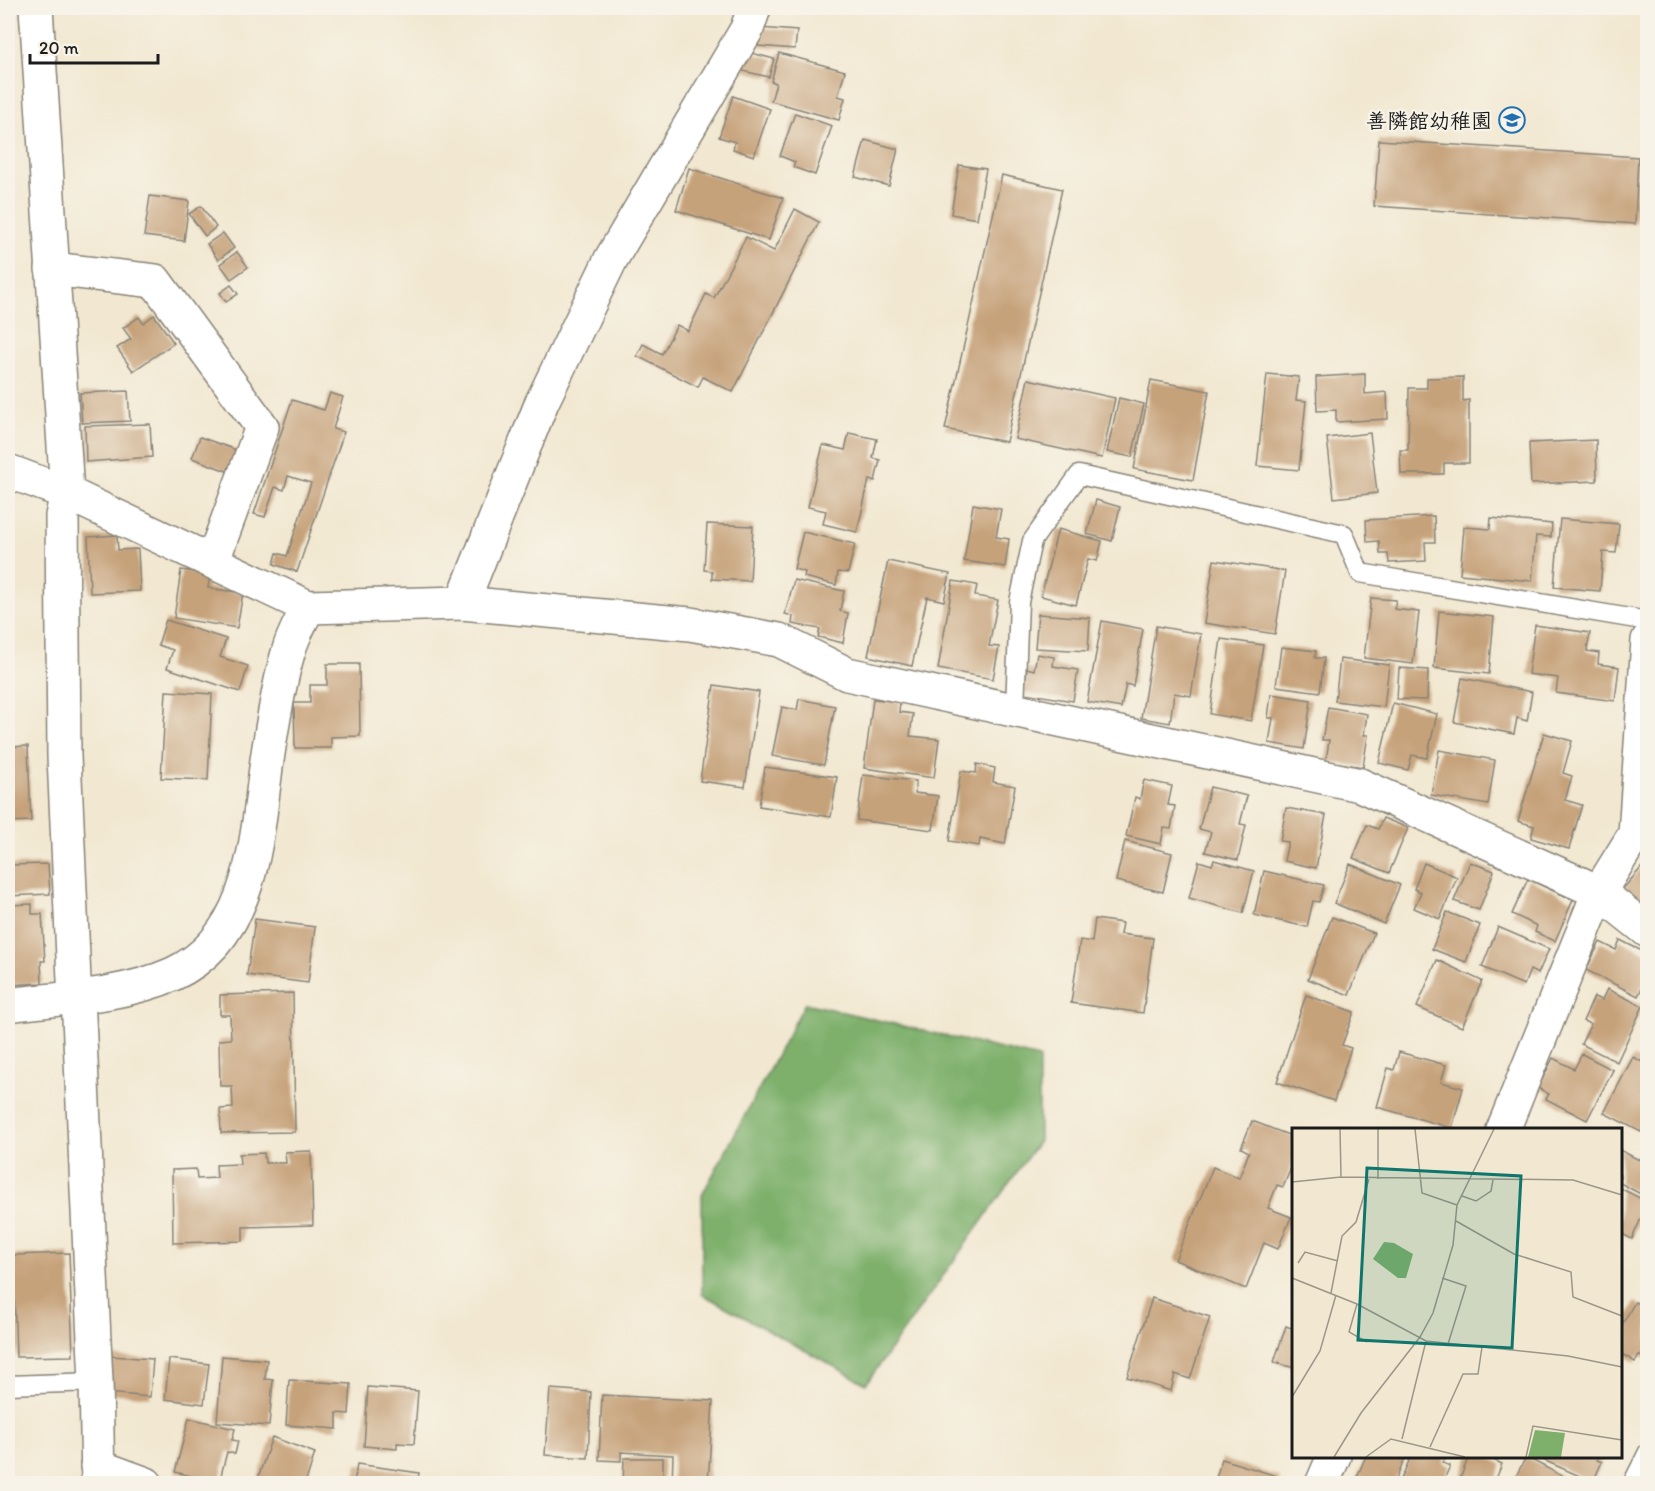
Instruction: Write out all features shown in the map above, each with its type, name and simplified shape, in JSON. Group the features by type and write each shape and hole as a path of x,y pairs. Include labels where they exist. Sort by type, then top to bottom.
{"street":[{"path":"36,8 67,493 62,516 64,756 74,980 78,996 96,1382 98,1475 146,1484"},
{"path":"462,603 542,402 610,259 747,29 754,8"},
{"path":"52,269 155,281 262,427 213,560"},
{"path":"8,471 67,493 213,560 308,607 462,603 690,624 779,640 847,674 1360,785 1599,892 1647,931"},
{"path":"8,1005 136,986 173,974 206,953 231,921 247,885 288,651 308,607"},
{"path":"1504,1128 1599,892 1641,835 1647,640"},
{"path":"1322,1484 1333,1458"}],"lane":[{"path":"1015,709 1019,602 1032,541 1079,474 1344,534 1360,573 1647,621"},
{"path":"8,1385 96,1382"},
{"path":"1632,1484 1647,1452"}],"green space":[{"path":"805,1003 1039,1058 1039,1141 866,1384 702,1294 702,1195"}],"building":[{"path":"760,28 797,31 795,49 758,46"},
{"path":"748,52 774,59 769,77 743,71"},
{"path":"779,53 845,71 838,96 845,98 839,120 771,101 776,83 771,81"},
{"path":"733,96 770,109 754,156 733,149 735,142 719,137"},
{"path":"795,113 832,126 815,175 793,167 795,162 780,156"},
{"path":"865,140 898,149 889,186 855,177"},
{"path":"1379,140 1638,157 1635,224 1374,206"},
{"path":"959,165 986,169 977,219 951,214"},
{"path":"689,168 783,198 769,240 676,210"},
{"path":"1002,175 1062,189 1006,442 945,429"},
{"path":"150,196 189,201 184,241 144,236"},
{"path":"201,206 216,227 205,236 189,214"},
{"path":"795,209 819,222 733,392 703,377 698,387 637,356 643,344 662,354 677,325 688,331 706,294 714,298 746,237 774,251"},
{"path":"223,233 234,248 218,260 207,244"},
{"path":"237,252 248,267 231,279 220,264"},
{"path":"231,285 238,294 226,302 220,293"},
{"path":"154,315 174,343 133,371 117,348 131,339 123,328 139,317 143,323"},
{"path":"1267,374 1299,377 1296,400 1306,401 1299,470 1257,466"},
{"path":"1365,374 1365,394 1387,392 1388,419 1336,422 1336,410 1317,411 1316,377"},
{"path":"1463,377 1463,401 1469,400 1469,463 1444,463 1444,474 1401,474 1400,450 1408,450 1409,388 1427,388 1427,378"},
{"path":"1028,379 1115,398 1102,458 1015,439"},
{"path":"1151,380 1209,391 1193,480 1134,469"},
{"path":"128,391 130,421 82,423 80,393"},
{"path":"330,393 343,397 333,429 344,432 297,572 274,564 277,553 287,556 311,483 288,476 284,490 275,487 265,517 254,514 292,400 324,410"},
{"path":"1119,398 1144,404 1132,457 1107,452"},
{"path":"150,424 152,457 86,462 85,426"},
{"path":"849,433 877,439 873,458 880,460 875,481 869,480 857,532 823,524 826,511 808,507 823,445 845,450"},
{"path":"1370,433 1377,493 1334,498 1327,438"},
{"path":"200,437 239,451 232,473 192,458"},
{"path":"1596,440 1597,481 1531,484 1529,443"},
{"path":"1096,500 1120,507 1112,541 1087,534"},
{"path":"973,504 1001,509 996,537 1009,539 1005,567 964,561"},
{"path":"1434,516 1435,542 1425,542 1426,561 1389,563 1388,554 1380,554 1379,541 1367,542 1366,520"},
{"path":"1491,518 1552,524 1551,537 1536,536 1532,581 1460,574 1464,527 1490,529"},
{"path":"1560,519 1619,524 1616,553 1603,552 1600,591 1554,587"},
{"path":"707,524 753,526 750,581 712,579 712,571 704,570"},
{"path":"1058,529 1102,541 1097,561 1088,559 1076,605 1041,596"},
{"path":"803,532 855,544 848,573 838,572 836,585 804,577 805,572 794,569"},
{"path":"117,535 118,550 138,549 140,591 90,593 88,537"},
{"path":"1214,560 1285,571 1275,634 1204,623"},
{"path":"888,561 950,574 944,601 927,597 912,666 868,656"},
{"path":"181,570 210,574 208,588 243,593 237,628 174,618"},
{"path":"794,580 844,591 840,611 848,613 843,643 818,637 820,629 792,624 793,616 785,614"},
{"path":"953,581 977,585 975,596 998,600 989,646 999,647 993,679 938,669"},
{"path":"1371,598 1396,600 1394,609 1419,612 1413,664 1364,658"},
{"path":"1439,611 1494,617 1489,674 1434,668"},
{"path":"1038,614 1090,618 1088,651 1035,648"},
{"path":"166,620 226,639 220,657 248,666 240,692 167,668 173,650 158,645"},
{"path":"1102,621 1143,629 1133,686 1126,684 1121,708 1087,702"},
{"path":"1535,625 1590,633 1587,651 1599,653 1598,664 1619,667 1615,701 1556,693 1558,678 1528,674"},
{"path":"1156,626 1201,634 1191,696 1174,693 1170,723 1141,718"},
{"path":"1221,639 1263,645 1251,721 1210,714"},
{"path":"1281,647 1316,651 1315,658 1324,658 1320,692 1276,686"},
{"path":"1037,654 1054,657 1053,666 1078,670 1073,701 1024,693 1027,668 1034,670"},
{"path":"1340,659 1389,665 1384,707 1335,701"},
{"path":"327,664 359,664 360,736 331,737 331,748 295,748 294,703 310,703 310,685 327,685"},
{"path":"1399,668 1428,670 1427,700 1397,699"},
{"path":"1462,678 1532,692 1527,721 1517,718 1514,734 1454,722"},
{"path":"714,685 759,692 745,787 700,781"},
{"path":"166,691 212,694 208,780 161,778"},
{"path":"1271,694 1311,700 1304,749 1269,743 1273,718 1268,718"},
{"path":"799,699 835,706 824,765 772,756 782,707 797,710"},
{"path":"873,699 900,702 899,712 913,714 910,736 939,739 934,778 864,768"},
{"path":"1393,703 1437,714 1427,758 1412,755 1408,770 1379,763"},
{"path":"1328,707 1367,714 1364,735 1368,735 1363,767 1326,761 1329,740 1322,740"},
{"path":"1544,733 1572,741 1563,773 1572,776 1565,800 1582,805 1569,849 1531,838 1534,826 1518,821"},
{"path":"28,746 31,821 8,822 8,747"},
{"path":"1439,750 1495,760 1488,805 1431,795"},
{"path":"977,764 995,768 993,782 1015,786 1005,844 980,839 979,846 949,841 961,771 976,773"},
{"path":"765,767 837,777 831,817 759,806"},
{"path":"863,775 916,781 915,793 938,796 933,830 857,820"},
{"path":"1144,780 1172,786 1168,805 1175,806 1171,829 1164,828 1161,844 1126,836 1135,797 1140,799"},
{"path":"1210,787 1247,796 1240,824 1246,825 1238,860 1205,852 1211,832 1199,829"},
{"path":"1286,808 1326,815 1316,868 1284,861 1288,842 1280,841"},
{"path":"1383,818 1408,828 1389,873 1353,858 1367,825 1378,829"},
{"path":"1125,841 1172,853 1163,892 1116,881"},
{"path":"1214,860 1254,871 1243,913 1189,898 1199,861 1212,865"},
{"path":"1648,860 1648,912 1622,890"},
{"path":"1470,862 1494,871 1479,910 1454,901"},
{"path":"1424,863 1457,877 1440,919 1414,908 1421,892 1414,889"},
{"path":"48,864 50,894 8,896 8,865"},
{"path":"1350,864 1400,885 1384,924 1334,903"},
{"path":"1264,871 1324,885 1319,902 1313,901 1307,927 1254,915"},
{"path":"1528,879 1573,900 1555,941 1535,932 1537,926 1512,914"},
{"path":"32,904 32,914 42,914 45,961 41,961 42,983 8,985 8,905"},
{"path":"1447,912 1480,925 1466,962 1432,949"},
{"path":"1332,917 1374,933 1349,995 1308,979"},
{"path":"255,919 315,927 308,983 247,975"},
{"path":"1095,919 1122,923 1120,934 1153,938 1143,1013 1071,1003 1080,940 1092,942"},
{"path":"1498,927 1549,949 1538,974 1530,970 1524,985 1482,967"},
{"path":"1620,940 1648,954 1648,976 1638,996 1586,970 1600,942 1616,950"},
{"path":"1437,960 1482,981 1462,1027 1417,1007"},
{"path":"1607,989 1643,1006 1617,1062 1581,1044 1591,1024 1583,1021 1594,997 1602,1000"},
{"path":"293,993 295,1132 221,1133 220,1109 233,1108 232,1086 220,1086 219,1040 231,1039 230,1015 220,1015 220,995"},
{"path":"1306,995 1354,1012 1342,1045 1351,1048 1334,1101 1277,1082"},
{"path":"1399,1052 1446,1065 1441,1082 1463,1088 1452,1128 1377,1107 1388,1068 1394,1070"},
{"path":"1582,1054 1613,1070 1587,1120 1546,1099 1549,1094 1538,1088 1553,1058 1574,1069"},
{"path":"1633,1057 1648,1065 1648,1119 1641,1132 1604,1113"},
{"path":"1252,1121 1292,1136 1292,1166 1283,1187 1277,1185 1268,1208 1291,1217 1278,1249 1264,1243 1246,1289 1175,1260 1213,1167 1239,1178 1249,1152 1241,1148"},
{"path":"311,1151 313,1225 243,1227 243,1241 173,1243 172,1170 196,1169 197,1179 217,1178 216,1165 240,1164 239,1154 264,1153 265,1163 286,1163 285,1152"},
{"path":"1622,1151 1639,1160 1643,1155 1648,1157 1648,1198 1622,1184"},
{"path":"1622,1189 1648,1202 1632,1239 1622,1234"},
{"path":"69,1253 73,1356 16,1357 13,1255"},
{"path":"1152,1298 1210,1317 1190,1379 1175,1374 1171,1391 1127,1377"},
{"path":"1635,1302 1648,1309 1648,1354 1646,1358 1639,1355 1635,1362 1622,1354 1622,1325"},
{"path":"1286,1326 1292,1328 1292,1367 1274,1362"},
{"path":"111,1356 153,1359 150,1397 108,1393"},
{"path":"222,1356 267,1360 265,1379 273,1380 269,1426 217,1422"},
{"path":"169,1359 209,1364 204,1404 165,1399"},
{"path":"289,1380 351,1384 349,1414 337,1413 337,1429 286,1425"},
{"path":"368,1387 418,1391 414,1444 397,1443 397,1449 364,1446"},
{"path":"550,1389 591,1392 588,1458 545,1455"},
{"path":"602,1395 713,1401 708,1484 672,1484 673,1455 621,1452 621,1461 599,1460"},
{"path":"189,1418 235,1429 232,1440 238,1441 235,1454 227,1452 219,1483 175,1472"},
{"path":"272,1437 315,1453 305,1484 256,1484"},
{"path":"624,1458 663,1458 663,1484 623,1484"},
{"path":"1365,1458 1405,1458 1394,1484 1354,1484"},
{"path":"1410,1458 1445,1458 1443,1463 1450,1466 1442,1484 1399,1484"},
{"path":"1468,1458 1489,1458 1502,1464 1494,1484 1458,1484"},
{"path":"1525,1458 1566,1478 1563,1484 1512,1484"},
{"path":"1598,1458 1597,1460 1602,1462 1593,1482 1541,1459"},
{"path":"1222,1459 1280,1477 1278,1484 1214,1484"},
{"path":"357,1464 419,1473 417,1484 354,1484"}],"place":[{"name":"善隣館幼稚園","path":"1512,120"}]}
